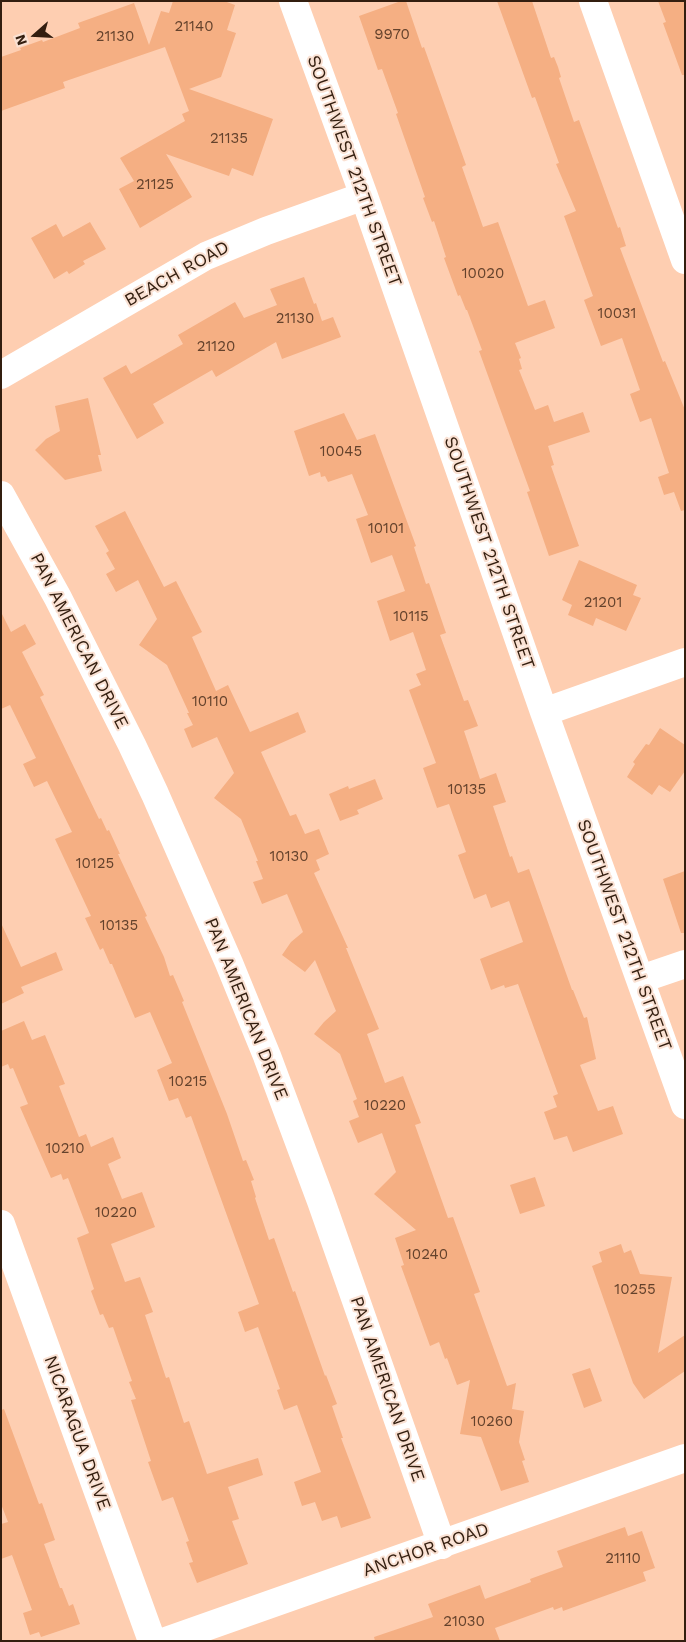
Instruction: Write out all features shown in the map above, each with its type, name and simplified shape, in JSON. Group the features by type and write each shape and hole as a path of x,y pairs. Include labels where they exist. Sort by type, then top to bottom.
{"street":[{"name":"SOUTHWEST 212TH STREET","path":"294,1 544,712 685,1105"},
{"path":"593,1 685,260"},
{"name":"BEACH ROAD","path":"1,375 206,256 252,236 364,196"},
{"name":"PAN AMERICAN DRIVE","path":"1,495 58,598 132,745 229,963 267,1056 318,1192 442,1545"},
{"path":"544,712 685,662"},
{"path":"641,979 685,964"},
{"name":"NICARAGUA DRIVE","path":"1,1224 152,1641"},
{"name":"ANCHOR ROAD","path":"166,1641 203,1635 442,1545 685,1458"}],"building":[{"path":"173,1 224,1 235,5 227,30 236,33 221,77 189,89 273,119 253,176 232,168 229,176 166,154 192,197 140,228 119,189 134,181 120,158 185,121 182,114 189,111 165,47 63,82 65,88 1,111 1,57 21,50 20,48 42,40 43,42 80,28 78,23 134,3 149,45 161,11 169,13"},
{"path":"401,1 406,1 422,48 424,47 466,165 462,167 483,227 498,222 528,306 545,300 555,328 515,343 521,358 519,359 522,369 519,370 535,410 548,405 554,422 583,412 590,432 548,446 554,465 551,466 579,546 549,556 527,492 530,491 479,351 482,350 467,310 460,295 458,296 444,258 446,257 434,221 432,222 423,198 425,197 396,114 398,113 382,69 378,70 359,16"},
{"path":"497,1 532,1 551,58 554,57 558,67 561,77 559,78 574,122 579,120 618,228 620,227 626,246 620,248 663,362 665,361 685,410 685,510 681,511 674,492 664,495 658,477 669,473 651,418 640,422 630,394 640,390 622,338 601,346 584,300 593,296 564,216 576,211 556,164 559,163 535,97 532,98"},
{"path":"658,1 685,1 685,75 682,75 663,23 666,22"},
{"path":"90,222 106,249 83,261 85,264 69,274 67,271 54,279 31,238 56,224 63,237"},
{"path":"304,277 322,321 333,317 341,337 282,359 276,342 216,377 212,370 153,404 164,423 137,439 103,378 126,365 131,374 183,344 178,335 235,302 244,318 277,305 270,289"},
{"path":"88,398 101,455 98,455 102,471 65,480 35,450 46,439 60,431 55,406"},
{"path":"344,413 357,440 375,434 416,546 414,547 426,584 429,583 446,633 440,635 464,701 468,700 478,726 464,731 480,779 496,773 506,802 493,806 510,857 512,856 518,873 529,869 572,990 584,1018 587,1017 596,1059 580,1065 598,1111 613,1106 623,1134 573,1152 567,1136 554,1140 544,1112 557,1107 553,1096 558,1094 518,984 505,988 504,985 491,990 480,959 523,942 509,901 491,908 486,894 474,899 458,855 466,852 449,804 437,808 423,768 436,763 409,690 421,685 416,674 426,670 413,632 390,641 377,601 405,591 392,555 371,563 356,519 368,515 352,474 328,482 325,476 321,477 320,472 309,476 294,431"},
{"path":"125,511 164,587 176,581 202,632 192,637 216,691 228,685 250,732 298,712 306,732 261,752 290,816 296,814 305,834 319,829 329,854 316,860 320,870 314,873 348,948 346,948 379,1029 367,1034 385,1083 403,1076 421,1123 415,1125 448,1218 453,1217 480,1292 474,1294 507,1386 516,1383 512,1409 524,1411 519,1442 525,1460 522,1461 529,1482 501,1491 481,1437 460,1434 470,1380 457,1385 439,1342 430,1346 401,1266 404,1265 395,1238 416,1230 374,1194 396,1172 382,1133 358,1143 349,1121 359,1117 353,1101 357,1099 340,1054 314,1034 336,1011 315,960 305,972 282,955 291,942 303,932 287,894 262,904 253,882 263,879 256,861 258,861 241,819 214,798 234,773 217,737 192,748 184,729 193,725 167,665 139,645 157,619 138,580 116,592 106,574 115,569 106,553 109,551 95,526"},
{"path":"579,560 637,585 633,595 641,598 626,631 596,618 593,626 568,615 572,605 562,600"},
{"path":"1,612 11,632 25,624 36,644 22,652 44,695 40,697 99,819 101,818 107,831 109,830 147,916 145,917 164,957 170,976 173,975 184,1001 182,1002 227,1114 243,1161 246,1160 254,1180 251,1181 255,1198 269,1240 274,1238 337,1404 332,1406 343,1438 341,1438 371,1518 341,1528 337,1516 322,1521 315,1502 302,1506 294,1482 321,1472 297,1405 284,1410 277,1390 280,1389 258,1327 245,1332 238,1312 259,1304 191,1116 186,1118 178,1098 169,1101 157,1070 172,1063 150,1012 135,1018 112,964 110,964 103,948 100,950 85,918 91,916 55,839 72,832 47,781 34,787 23,764 36,758 10,705 1,709"},
{"path":"660,728 685,745 685,771 670,792 659,785 652,795 627,777 635,764 633,762 646,744 649,745"},
{"path":"375,779 383,799 357,810 359,814 340,821 329,794 348,786 349,789"},
{"path":"685,871 685,933 681,933 663,879"},
{"path":"1,923 21,967 56,952 63,970 21,987 24,993 1,1004"},
{"path":"24,1021 32,1040 45,1035 65,1084 59,1086 79,1137 86,1134 91,1147 113,1137 121,1158 108,1164 122,1199 142,1192 155,1227 111,1244 125,1282 140,1277 153,1312 145,1315 166,1378 169,1377 184,1423 189,1421 207,1474 258,1458 263,1475 228,1487 239,1519 232,1521 248,1564 197,1583 189,1563 193,1562 186,1542 189,1541 173,1497 162,1501 148,1462 151,1461 131,1400 136,1399 129,1382 132,1381 113,1327 109,1328 103,1314 100,1315 91,1291 94,1289 77,1238 89,1233 68,1178 63,1180 61,1174 51,1178 20,1107 28,1104 13,1068 10,1069 8,1064 1,1067 1,1031"},
{"path":"535,1177 545,1206 520,1214 510,1185"},
{"path":"621,1244 624,1253 631,1250 640,1274 672,1277 658,1353 685,1335 685,1371 644,1399 633,1383 592,1266 602,1262 599,1252"},
{"path":"590,1368 602,1401 584,1408 572,1374"},
{"path":"4,1409 39,1504 42,1503 55,1540 44,1544 60,1588 62,1588 69,1606 73,1604 80,1624 41,1637 39,1632 30,1635 23,1613 32,1610 12,1555 1,1559 1,1524 8,1522 1,1504 1,1410"},
{"path":"625,1527 628,1536 642,1531 655,1568 643,1572 646,1581 563,1611 562,1607 554,1610 553,1607 495,1628 500,1641 375,1641 374,1637 433,1617 428,1604 480,1585 485,1599 531,1582 530,1579 563,1567 557,1551"}]}
